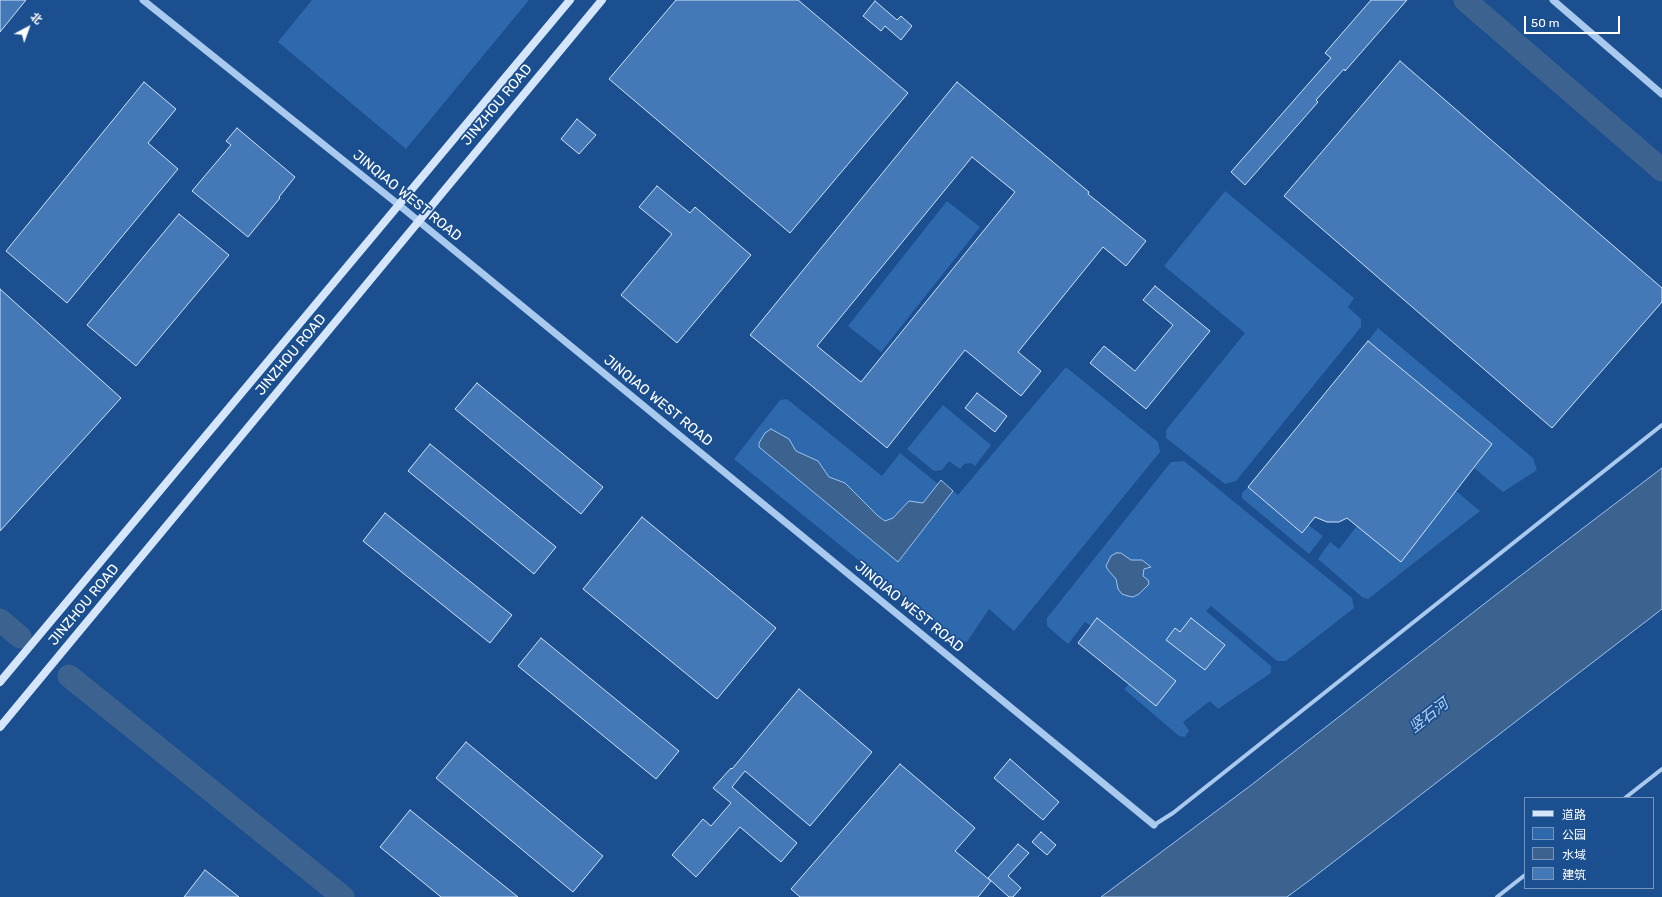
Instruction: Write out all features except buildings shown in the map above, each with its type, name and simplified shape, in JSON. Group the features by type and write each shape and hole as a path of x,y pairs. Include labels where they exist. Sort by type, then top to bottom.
{"main road":[{"name":"JINZHOU ROAD","path":"0,682 570,0"},
{"name":"JINZHOU ROAD","path":"0,727 602,0"}],"street":[{"name":"JINQIAO WEST ROAD","path":"143,0 399,205 1154,825"},
{"path":"1553,0 1662,94"},
{"path":"1154,825 1186,803 1662,425"},
{"path":"1626,797 1662,769"},
{"path":"1497,897 1524,876"}],"green space":[{"path":"312,0 529,0 406,149 278,42"},
{"path":"1225,191 1354,298 1348,307 1361,319 1361,327 1236,481 1225,484 1166,438 1166,430 1245,333 1164,266"},
{"path":"947,201 980,227 881,352 848,326"},
{"path":"1378,328 1533,458 1537,470 1503,492 1474,468 1492,444 1368,341"},
{"path":"1066,367 1158,442 1160,452 1014,631 989,609 967,642 957,640 734,459 780,400 787,399 882,476 900,453 938,484 923,503 909,501 893,518 886,521 878,516 845,483 829,477 818,461 796,451 789,439 776,431 898,562 953,491 958,495"},
{"path":"943,405 991,445 975,466 971,463 964,464 960,469 949,461 942,470 934,471 907,449"},
{"path":"1184,461 1352,598 1354,608 1286,661 1277,661 1211,606 1206,611 1271,666 1271,673 1218,709 1210,701 1183,722 1189,731 1185,737 1179,736 1124,689 1129,684 1156,706 1176,681 1085,622 1068,644 1047,626 1047,618 1171,462"},
{"path":"1248,487 1301,533 1308,525 1323,536 1309,554 1242,498 1242,493"},
{"path":"1456,491 1480,511 1368,599 1362,597 1318,559 1330,542 1339,549 1357,526 1401,562"}],"water":[{"path":"771,429 789,439 796,451 818,461 829,477 845,483 885,521 893,518 909,501 923,503 941,480 953,491 898,562 759,447 759,443 765,433"},
{"name":"竖石河","path":"1662,468 1662,609 1310,880 1287,897 1101,897 1250,786 1511,583"},
{"path":"1116,553 1121,553 1131,560 1142,560 1151,567 1144,569 1143,576 1148,580 1149,584 1139,594 1133,597 1122,594 1118,589 1116,579 1106,566 1111,556"}],"waterway":[{"path":"1465,0 1662,170"},
{"path":"0,620 20,637"},
{"path":"69,676 343,897"}]}
